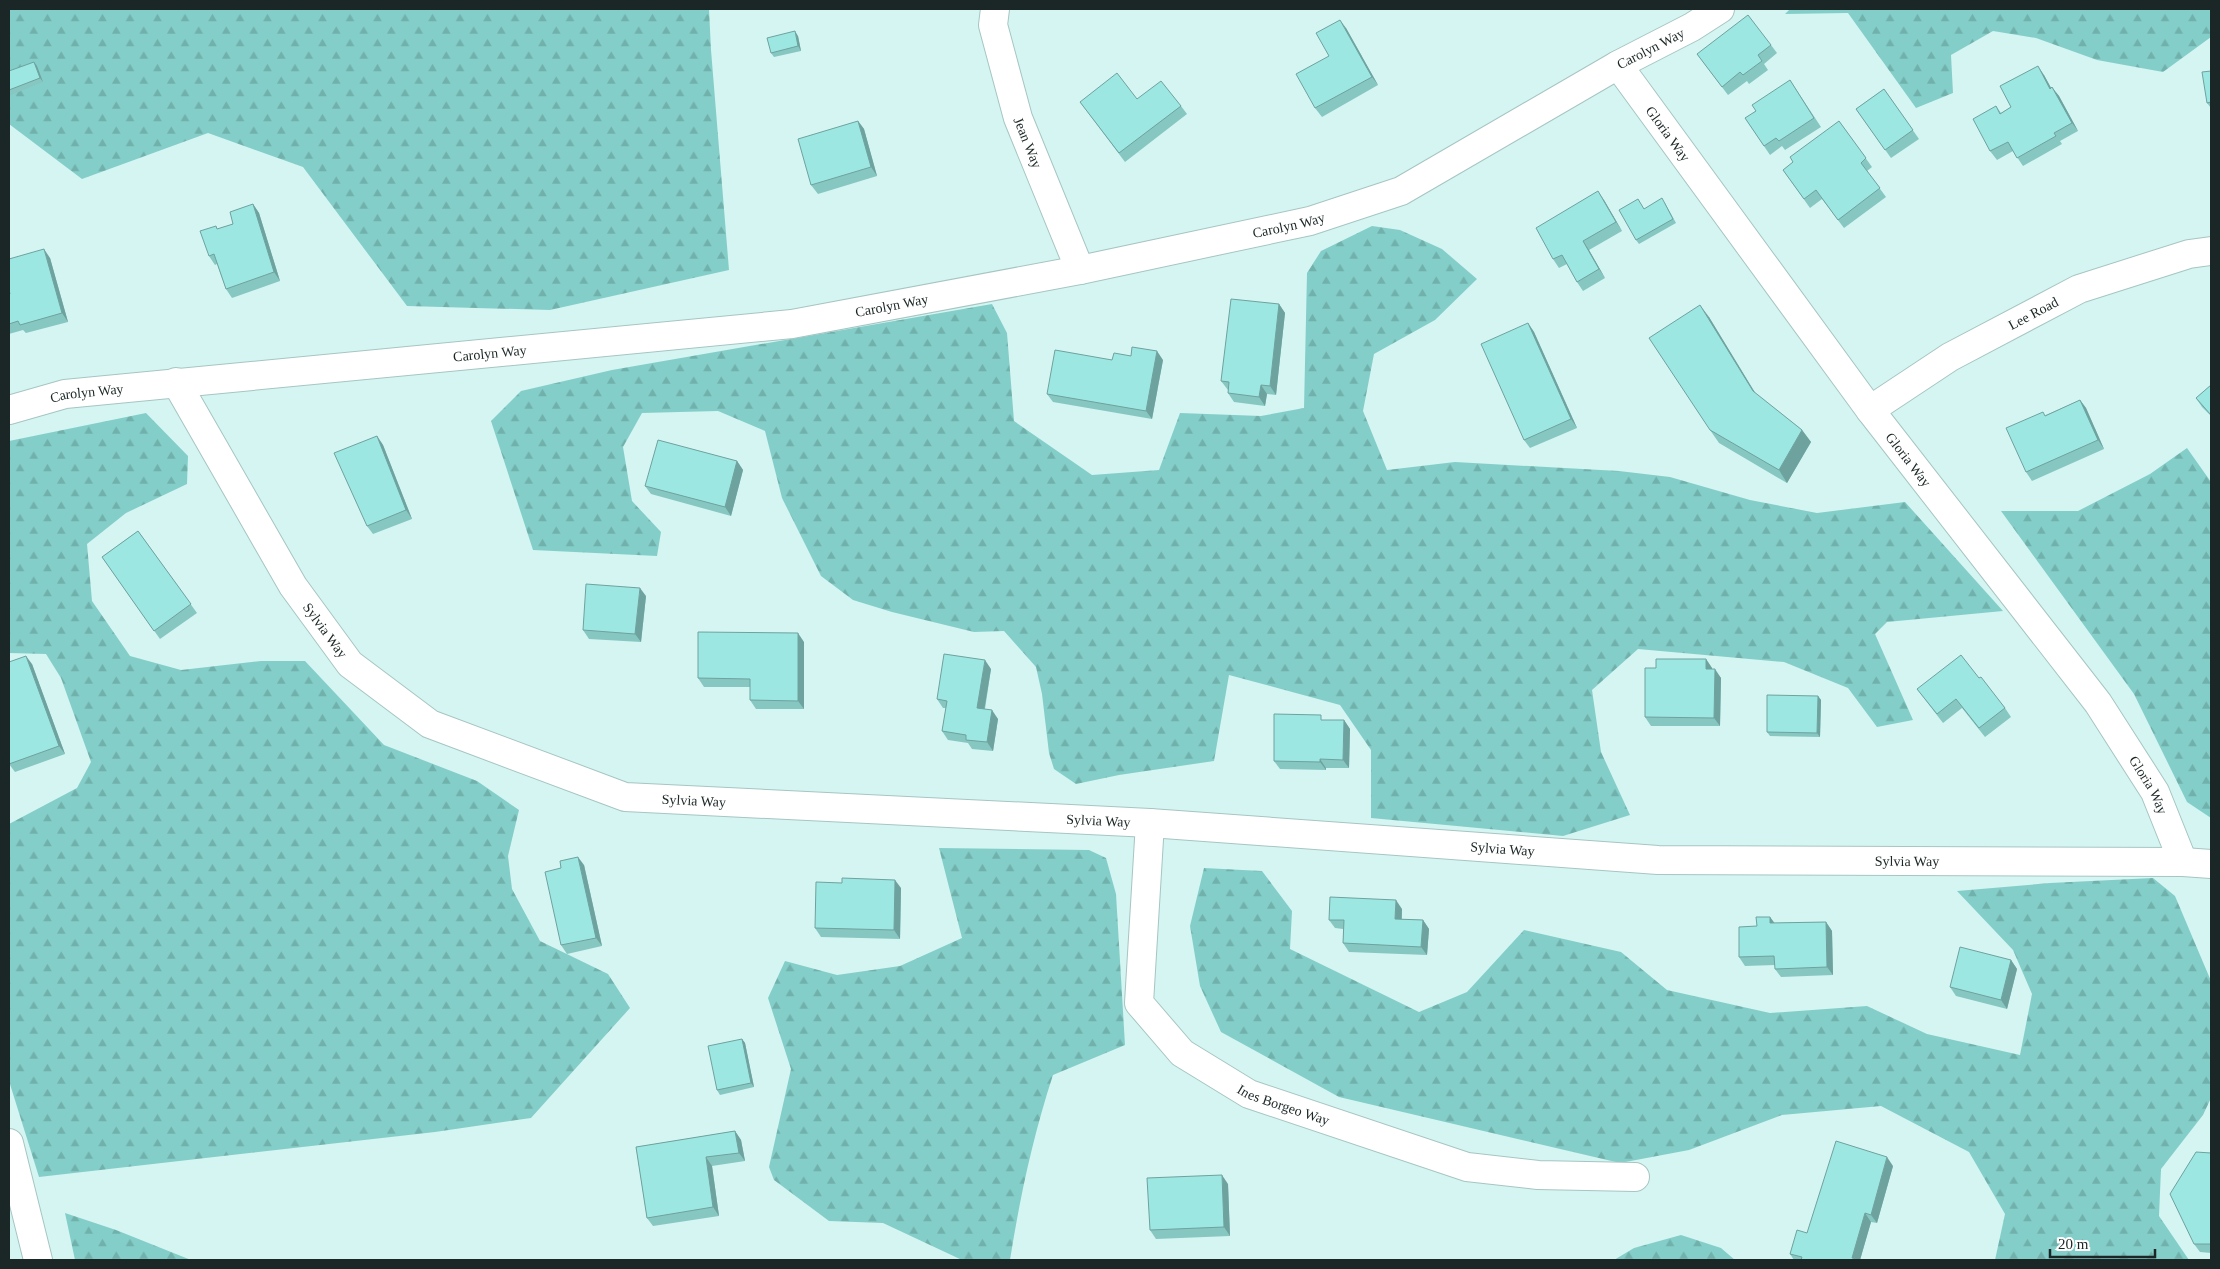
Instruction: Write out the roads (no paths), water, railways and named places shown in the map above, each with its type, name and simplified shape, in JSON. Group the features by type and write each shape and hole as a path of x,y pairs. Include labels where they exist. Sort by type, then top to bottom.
{"street":[{"name":"Jean Way","path":"995,9 993,25 1018,118 1080,270"},
{"name":"Carolyn Way","path":"9,410 65,394 792,324 1080,270 1310,221 1401,191 1618,65 1692,27 1720,9"},
{"name":"Gloria Way","path":"1618,65 1870,410 2098,703 2154,792 2183,862"},
{"name":"Lee Road","path":"1870,410 1950,357 2078,289 2189,254 2211,251"},
{"name":"Sylvia Way","path":"176,382 294,586 350,664 430,724 625,797 1150,823 1658,860 2183,862 2211,864"},
{"name":"Ines Borgeo Way","path":"1150,823 1139,1003 1182,1053 1249,1094 1467,1167 1538,1175 1635,1177"},
{"path":"9,1143 38,1260"}]}
